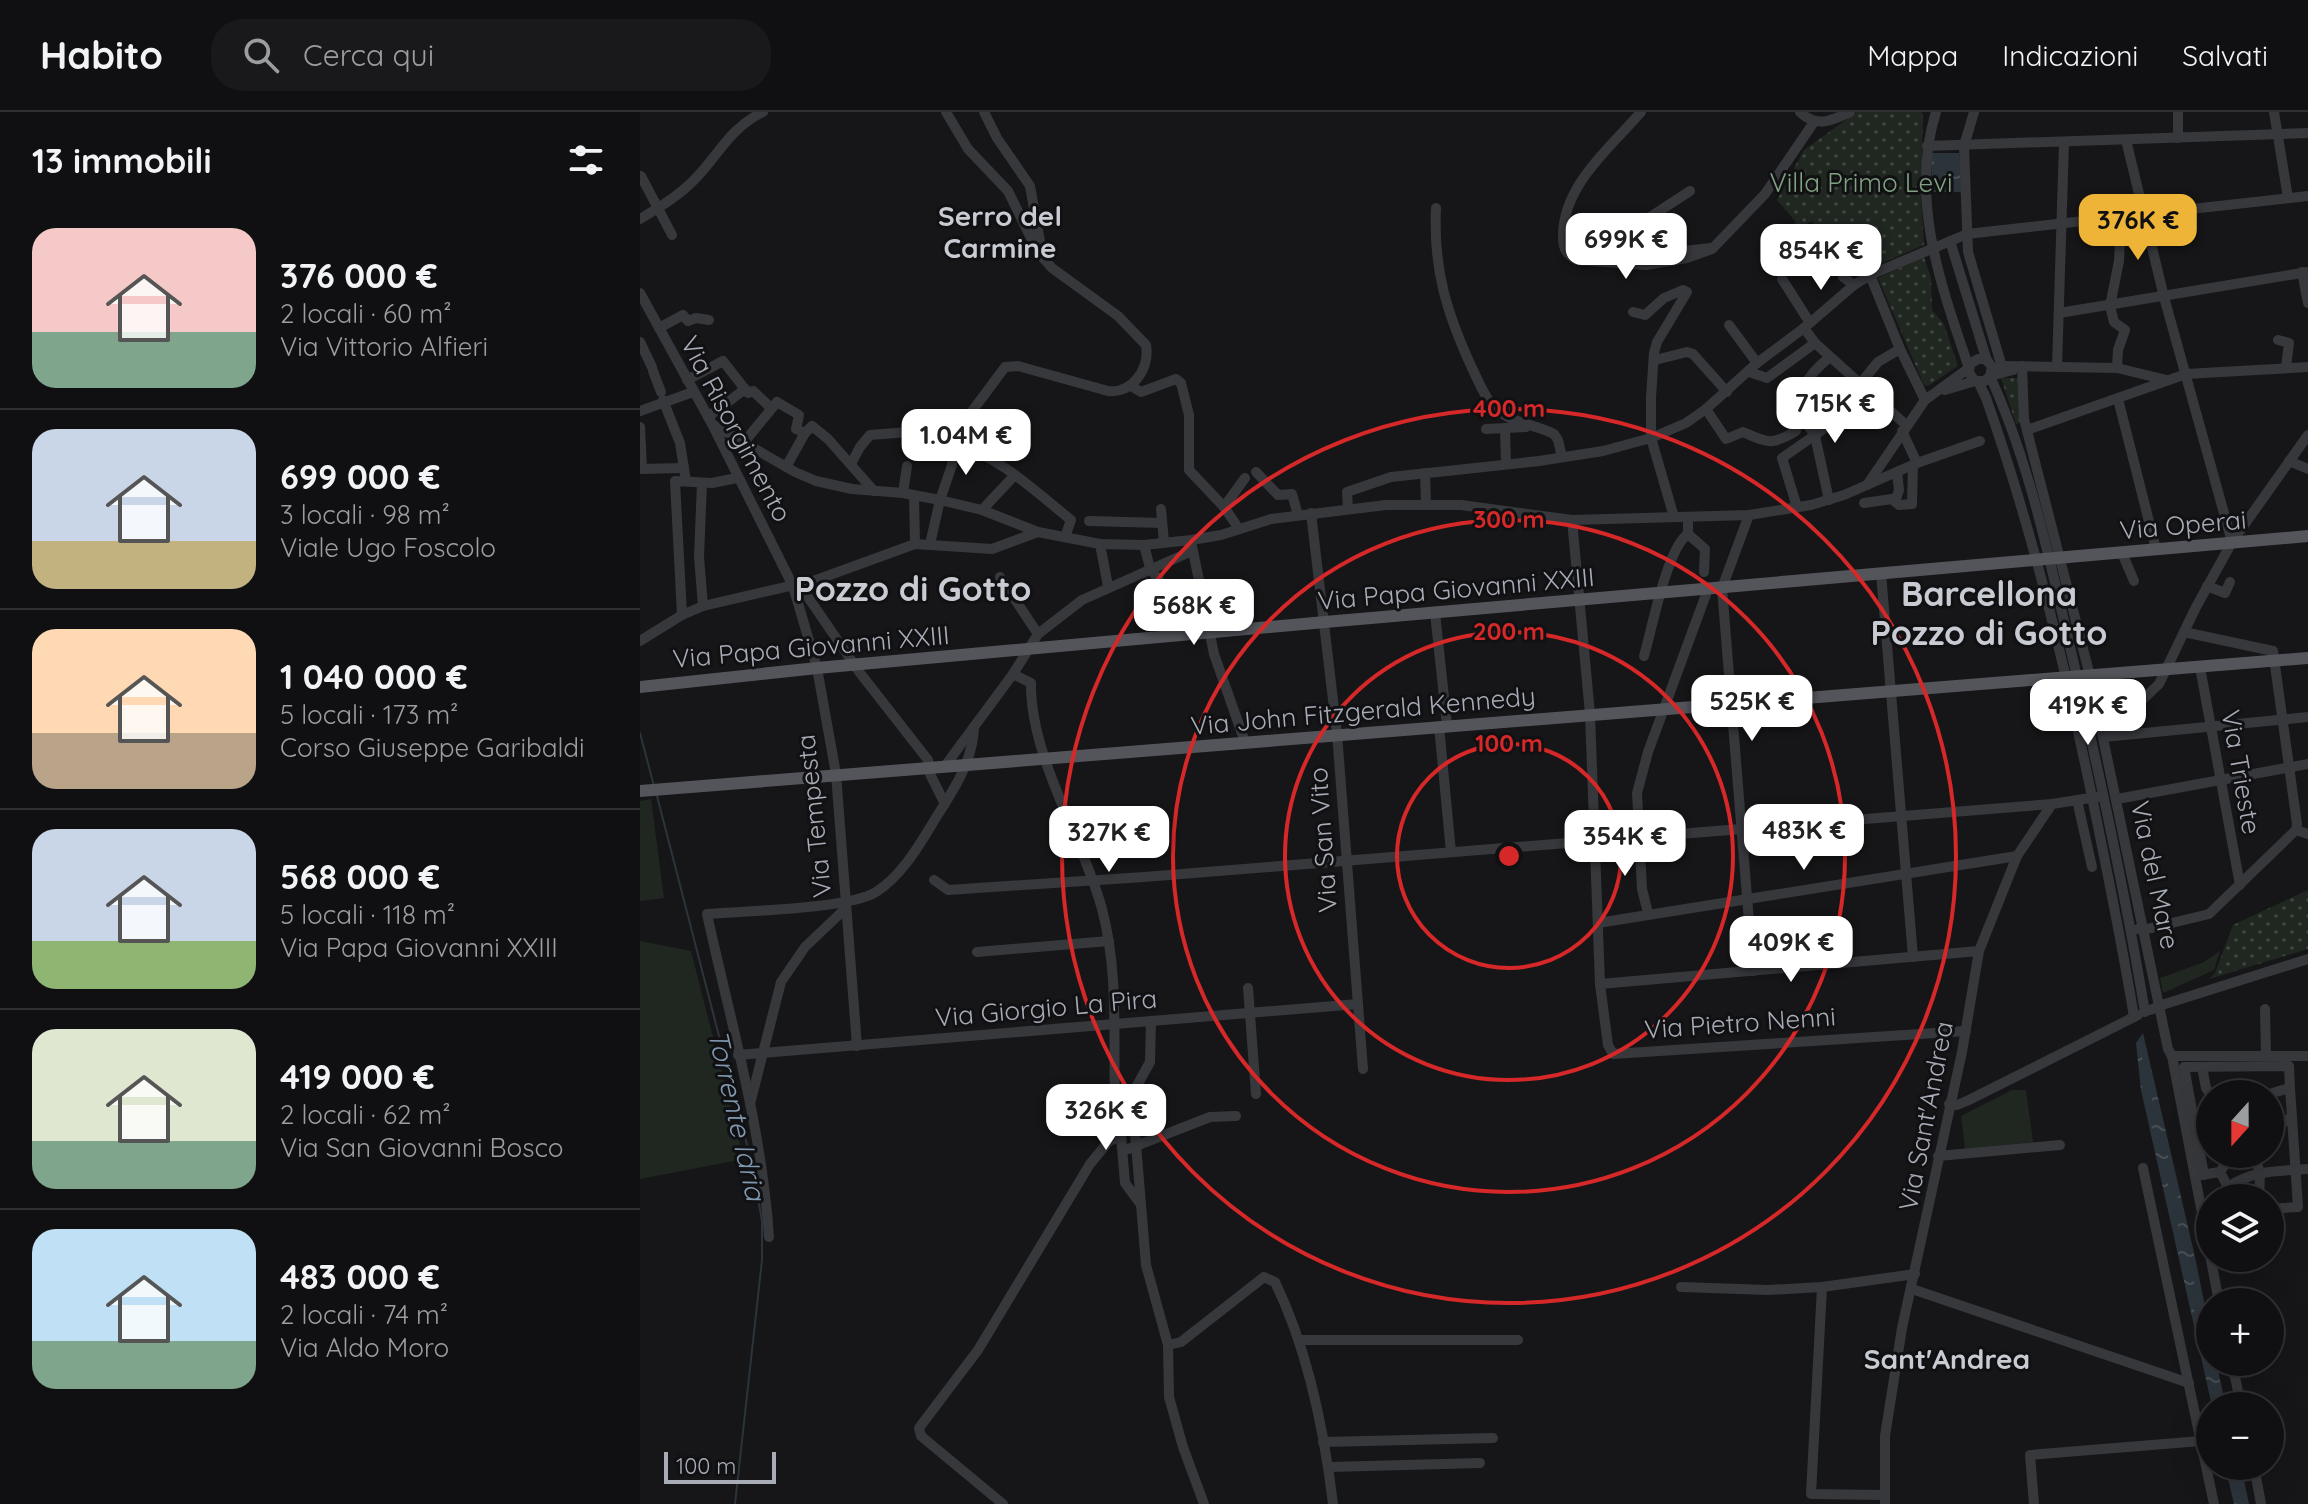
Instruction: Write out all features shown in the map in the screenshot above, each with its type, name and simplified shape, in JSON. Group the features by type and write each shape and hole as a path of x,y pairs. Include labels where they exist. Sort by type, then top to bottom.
{"main road":[{"name":"Via Operai","path":"2049,560 2308,536"},
{"name":"Via Papa Giovanni XXIII","path":"640,687 1325,622 2049,560"},
{"name":"Via John Fitzgerald Kennedy","path":"645,791 2308,658"}],"street":[{"path":"642,214 657,210 696,179 737,128 763,112"},
{"path":"946,112 968,149 1008,191 1032,240 1038,240"},
{"path":"930,544 957,437 999,373 1008,366 1018,366 1108,391 1121,391 1131,386 1146,361 1146,345 1118,316 1052,268 1043,258 1030,186 997,138 984,112"},
{"path":"1641,112 1571,196 1563,225 1564,248 1572,258 1583,262 1646,265 1687,258 1712,249 1765,194 1814,122"},
{"path":"1800,112 1814,122 1826,123 1850,112"},
{"path":"1936,112 1927,146 1926,251 1970,376 1976,381 2000,435 2049,560"},
{"path":"1974,112 1964,146 1970,265 2002,367"},
{"path":"2178,112 2178,138"},
{"path":"2274,112 2288,198"},
{"path":"1927,146 2308,133"},
{"path":"2126,140 2164,297 2232,542"},
{"path":"2057,367 2064,142"},
{"path":"641,176 672,235"},
{"path":"1690,191 1638,225 1637,234 1665,253 1705,247 1712,249"},
{"path":"1348,508 1347,492 1374,481 1603,451 1651,438 1686,423 1854,285 1870,275 1967,234 2308,196"},
{"path":"1436,208 1436,263 1441,289 1458,337 1479,382 1493,406 1503,414 1554,434 1562,457"},
{"path":"2117,368 2118,350 2125,330 2114,322 2110,306 2119,261 2121,216"},
{"path":"1950,241 1992,369 1990,376 2035,500 2078,677 2125,927 2148,1011"},
{"path":"1798,259 1829,243 1835,245 1843,277 1854,285"},
{"path":"1819,263 1838,256"},
{"path":"2059,313 2305,272 2308,303"},
{"path":"1870,275 1900,349 1928,398"},
{"path":"1782,279 1815,343 1904,428 1915,464 1912,504 1899,505 1892,499 1864,503"},
{"path":"1633,312 1645,315 1664,298 1683,290 1687,292 1659,337 1654,353 1651,397 1651,438 1674,517"},
{"name":"Via Risorgimento","path":"640,293 643,306 659,328 710,420 737,478 796,585"},
{"path":"659,328 683,315 688,321 696,318 709,320"},
{"path":"1729,325 1753,368 1767,378 1815,343"},
{"path":"2278,340 2289,343 2286,367"},
{"path":"640,342 680,443 686,481"},
{"path":"1860,384 1878,362 1900,349"},
{"path":"1655,360 1687,352 1693,354 1727,392"},
{"path":"1803,445 1796,431 1805,380 1830,357"},
{"path":"1867,485 1904,428 1928,398 1969,368 1976,359 2002,367 2117,368 2167,380"},
{"path":"687,380 723,361 748,393 753,391 774,405 799,415 796,429 805,433"},
{"path":"1928,398 2022,366"},
{"name":"Via del Mare","path":"2022,366 2027,430 2049,560 2078,677 2104,737 2168,1049 2200,1176 2217,1288"},
{"path":"2027,430 2186,374 2308,367"},
{"path":"1131,386 1141,392 1176,379 1181,383 1189,415 1188,465 1239,529"},
{"path":"745,389 710,420 786,467 821,483 940,500 982,510 1038,532 1100,544 1164,542 1192,546"},
{"path":"640,411 662,399 693,392"},
{"path":"1797,507 1782,458 1841,417 1859,409 1873,396"},
{"path":"2118,399 2156,549"},
{"path":"721,446 725,439 739,438 774,405"},
{"path":"1706,409 1726,439 1743,432 1764,441 1778,442 1796,431"},
{"path":"1798,409 1815,436 1829,500"},
{"path":"786,467 812,426 828,439 874,491"},
{"path":"640,427 641,469 684,468"},
{"path":"1486,429 1526,427"},
{"path":"1505,428 1506,464"},
{"path":"851,464 866,438 876,434 947,429 1080,520 1162,523"},
{"path":"2104,737 2159,684 2232,542 2308,435"},
{"path":"945,766 1013,674 1038,634 1082,600 1108,586 1192,546 1239,529 1271,519 1348,508 1426,504 1478,507 1572,520 1749,515 1829,500 1980,441"},
{"path":"2289,461 2308,469"},
{"path":"907,466 915,544"},
{"path":"1256,472 1278,495 1292,494 1298,515"},
{"path":"1895,502 1899,490 1897,472"},
{"path":"1425,473 1426,504"},
{"path":"982,510 1015,475"},
{"path":"682,615 675,481 702,483 737,478"},
{"path":"1224,507 1245,478"},
{"path":"702,483 699,557 703,606"},
{"path":"1161,509 1164,542"},
{"name":"Via San Vito","path":"1311,513 1337,734 1363,1069"},
{"path":"1749,515 1722,588 1753,971"},
{"path":"1688,517 1688,534 1705,549 1704,572"},
{"path":"1065,537 1080,520"},
{"path":"1572,520 1590,714 1600,984 1979,951"},
{"path":"640,641 703,606 796,585 915,544 992,549 1038,532"},
{"path":"1644,656 1675,550 1688,534"},
{"path":"1100,544 1108,586"},
{"path":"1144,545 1150,568 1164,587"},
{"path":"1192,546 1208,634 1245,742"},
{"path":"2122,553 2134,581"},
{"path":"1881,573 1913,957"},
{"path":"1000,577 1038,634"},
{"path":"2207,586 2225,593 2230,582"},
{"path":"796,585 928,760 945,804"},
{"name":"Via Tempesta","path":"796,585 817,668 836,774 857,1046"},
{"path":"1648,913 1642,889 1637,793 1648,752 1708,589"},
{"path":"1435,613 1451,852"},
{"path":"2125,927 2143,930 2206,916 2296,830 2273,651 2184,632"},
{"name":"Via Trieste","path":"2200,667 2240,885"},
{"path":"1013,674 1031,683 1033,707 1046,758 1093,880 1109,941 1114,973 1115,1102 1120,1120 1125,1183 1140,1203"},
{"path":"2104,737 2308,717"},
{"path":"769,1237 763,1180 749,1106 707,914 846,905 863,899 887,883 916,849 945,804 967,764 973,746 974,727"},
{"path":"2117,799 2308,764"},
{"path":"934,880 948,890 1093,880 2052,804 2098,796"},
{"path":"2077,800 2092,867"},
{"name":"Via Sant'Andrea","path":"1884,1499 1885,1436 1902,1328 1966,1031 1979,951 2017,856 2052,804"},
{"path":"2296,830 2308,834"},
{"path":"1598,923 2017,856"},
{"path":"749,1106 777,994 786,973 805,947 846,905"},
{"path":"2125,927 2134,1017"},
{"path":"977,952 1109,941"},
{"path":"1949,1104 1957,1105 1969,1100 2165,1004 2308,959"},
{"name":"Via Pietro Nenni","path":"1600,984 1608,1045 1613,1054 1966,1031"},
{"path":"1248,988 1256,1094"},
{"name":"Via Giorgio La Pira","path":"738,1055 1358,1004"},
{"path":"2265,1009 2266,1055"},
{"path":"1120,1120 1150,1062 1151,1021"},
{"path":"2172,1056 2308,1056"},
{"path":"2214,1168 2200,1176 2184,1067 2289,1066 2292,1117 2302,1170 2298,1207 2284,1208"},
{"path":"2202,1067 2204,1080"},
{"path":"2284,1090 2290,1088"},
{"path":"1132,1096 1146,1265 1168,1345 1166,1372 1169,1397 1204,1504"},
{"path":"1122,1150 1135,1148 1210,1117 1236,1116"},
{"path":"2284,1122 2292,1117"},
{"path":"1120,1120 1132,1122"},
{"path":"1003,1504 921,1436 919,1428 978,1350 1090,1164 1109,1141 1120,1137"},
{"path":"1938,1156 2060,1145"},
{"path":"2143,1168 2196,1417"},
{"path":"2258,1168 2260,1184"},
{"path":"2236,1184 2240,1179 2260,1173 2302,1170"},
{"path":"1681,1287 1768,1290 1822,1287 1915,1274"},
{"path":"1168,1345 1181,1342 1264,1277 1275,1282 1299,1340 1329,1467 1333,1504"},
{"path":"1822,1287 1811,1494 1884,1499"},
{"path":"1912,1289 2189,1383"},
{"path":"1299,1340 1518,1340"},
{"path":"1323,1442 1493,1438"},
{"path":"2034,1504 2030,1455 2196,1441"},
{"path":"1329,1467 1480,1463"},
{"path":"2209,1480 2214,1504"},
{"path":"2257,1480 2261,1504"}],"green space":[{"name":"Villa Primo Levi","path":"1857,112 1922,112 1923,117 1921,197 1924,245 1875,266 1870,256 1848,263 1839,238 1822,241 1812,221 1795,230 1792,226 1796,222 1777,200 1804,150"},
{"path":"1924,257 1931,278 1932,310 1944,324 1958,366 1928,386 1924,385 1878,278"},
{"path":"2001,378 2020,378 2020,423 2016,424"},
{"path":"651,799 664,898 640,901 640,801"},
{"path":"2308,890 2308,949 2209,979 2215,973 2233,925"},
{"path":"640,941 691,951 744,1159 640,1179"},
{"path":"2220,951 2214,970 2163,993 2160,978 2204,962"},
{"path":"2012,1090 2026,1090 2033,1142 1965,1149 1961,1116"}],"water":[{"path":"1933,153 1959,153 1962,192 1932,192"},
{"path":"2143,1033 2195,1257 2201,1288 2196,1288 2196,1335 2141,1090 2136,1043"},
{"path":"2205,1376 2219,1376 2223,1392 2209,1392"},
{"path":"2228,1480 2244,1480 2249,1504 2234,1504"}],"waterway":[{"name":"Torrente Idria","path":"640,733 654,786"},
{"name":"Torrente Idria","path":"657,796 751,1160 762,1221 762,1260 735,1504"}],"district":[{"name":"Serro del Carmine","path":"1000,232"},
{"name":"Pozzo di Gotto","path":"913,589"},
{"name":"Barcellona Pozzo di Gotto","path":"1989,614"},
{"name":"Sant'Andrea","path":"1947,1359"}]}
